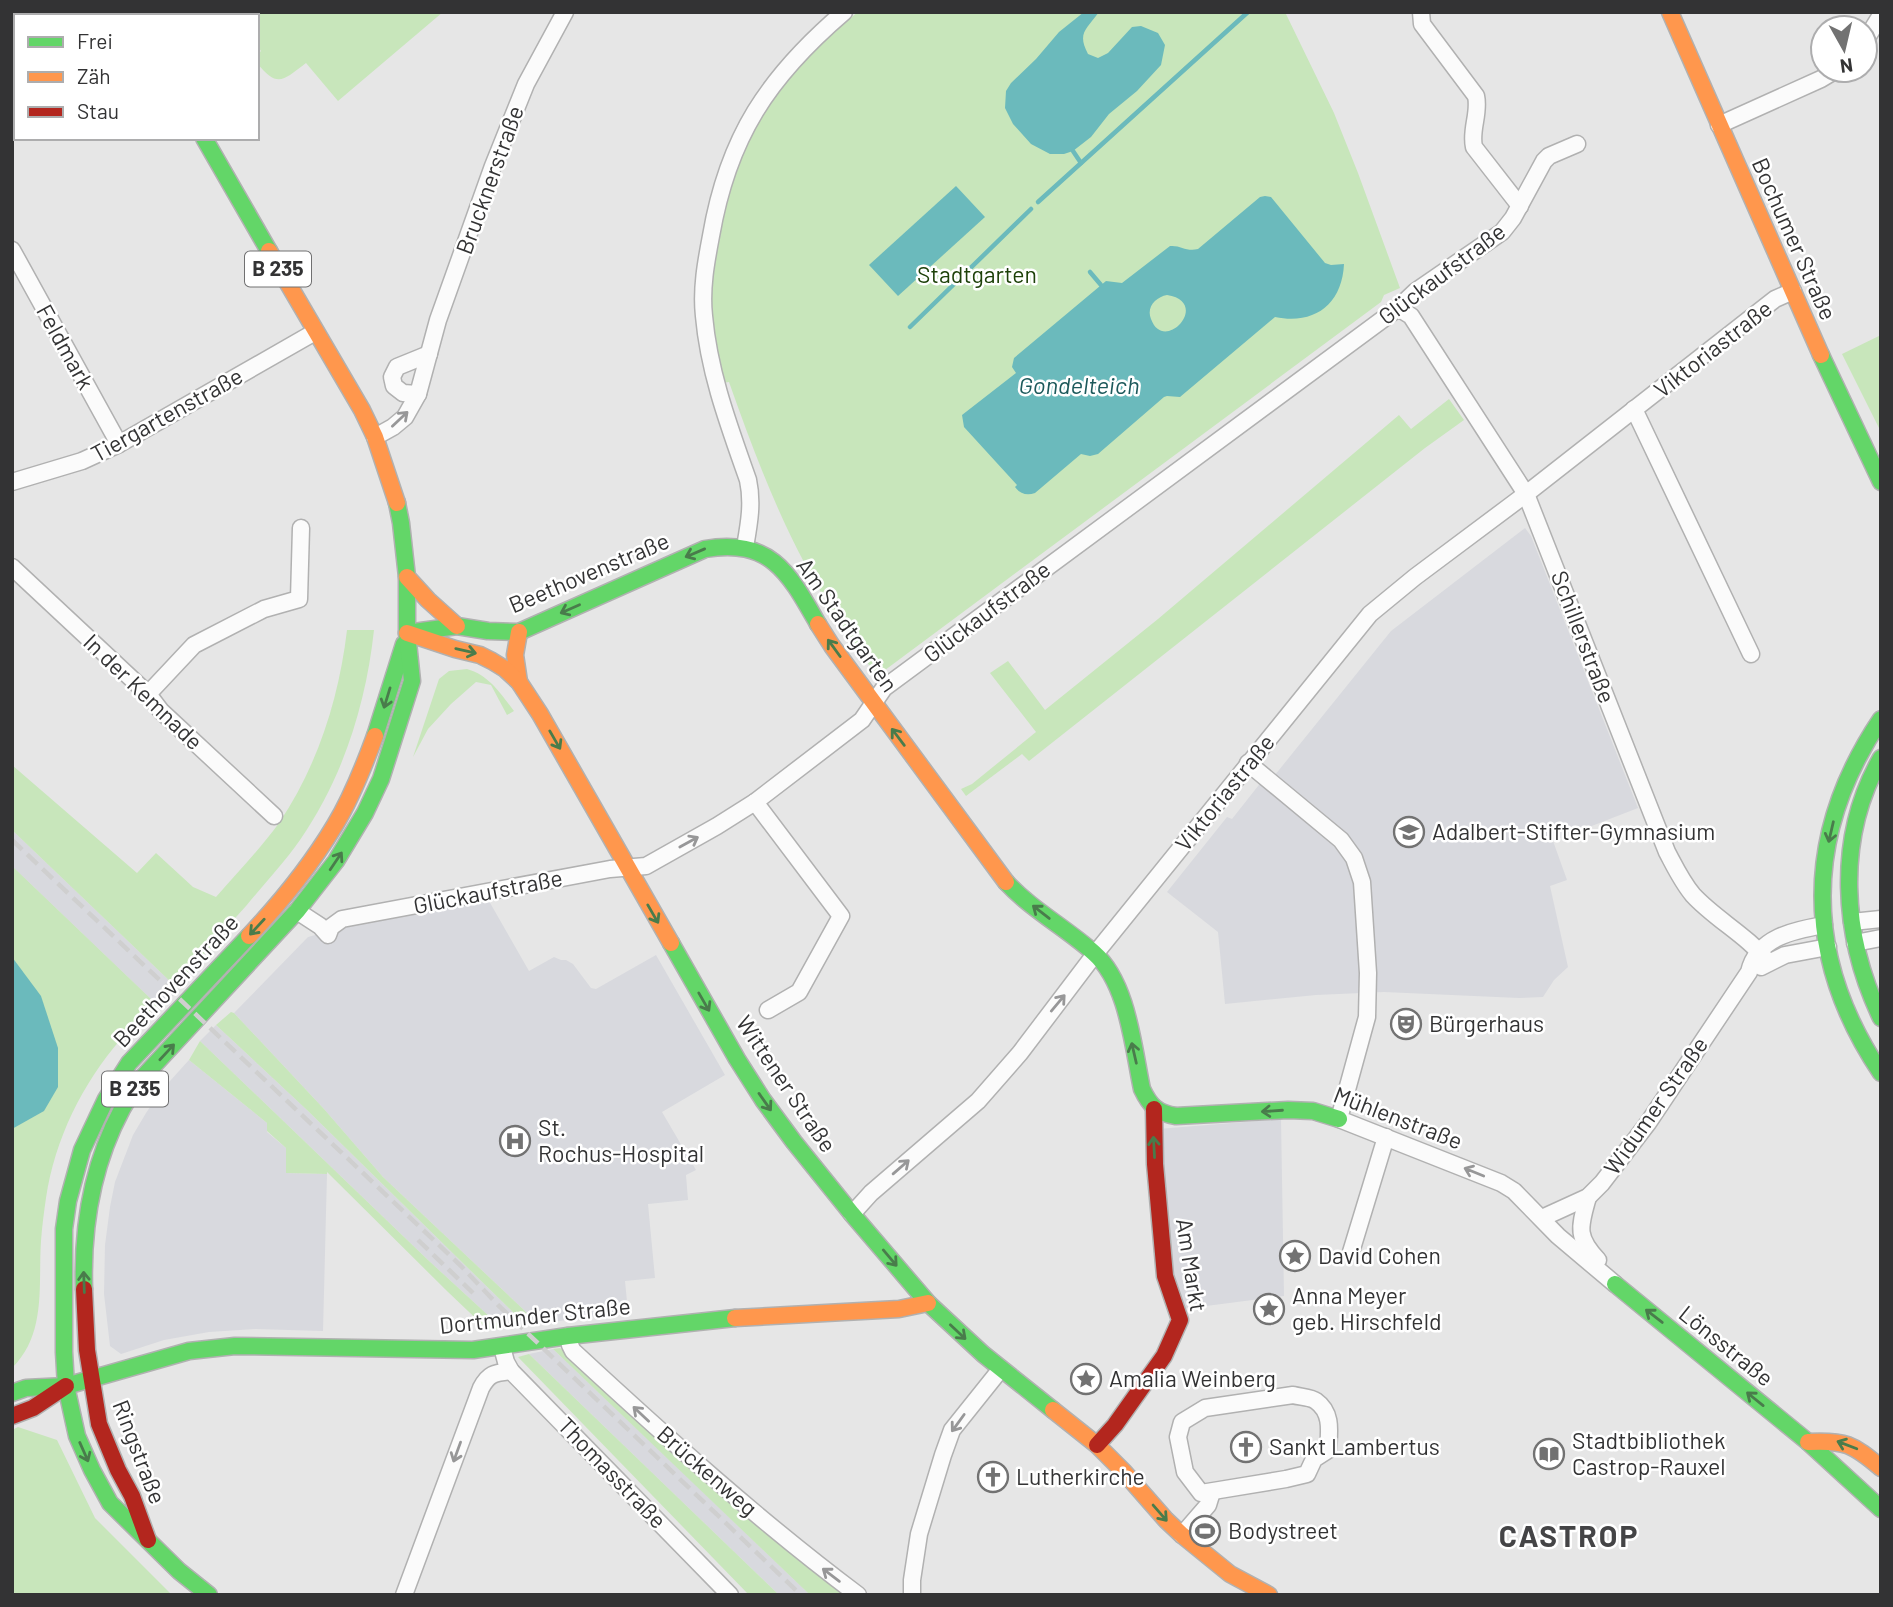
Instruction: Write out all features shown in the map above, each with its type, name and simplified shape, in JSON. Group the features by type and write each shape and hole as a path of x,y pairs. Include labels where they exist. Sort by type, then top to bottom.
{"street":[{"name":"Brucknerstraße","path":"375,437 393,427 405,416 418,394 443,308 493,166 526,84 565,12"},
{"path":"745,547 750,491 715,385 704,314 705,267 716,207 727,168 749,120 781,74 818,34 844,12"},
{"name":"Glückaufstraße","path":"1421,12 1422,24 1476,96 1478,103 1472,140 1474,147 1520,206"},
{"name":"Bochumer Straße","path":"1670,12 1844,407 1881,482"},
{"path":"1719,125 1810,84"},
{"name":"B 235","path":"205,140 362,410 375,437 394,491 401,523 407,577 407,633"},
{"name":"Glückaufstraße","path":"297,911 320,926 328,935 331,927 342,919 597,872 646,866 718,826 755,802 862,720 884,688 1398,308 1416,291 1502,232 1520,206 1544,161 1549,156 1577,144"},
{"name":"Feldmark","path":"12,250 119,444"},
{"name":"Viktoriastraße","path":"852,1214 871,1193 978,1101 1020,1053 1095,954 1370,614 1775,299 1793,291"},
{"name":"Schillerstraße","path":"1398,308 1411,316 1526,494 1662,839 1681,878 1693,894 1764,957"},
{"name":"Tiergartenstraße","path":"12,482 82,461 119,444 315,332"},
{"path":"418,394 403,393 394,386 392,377 397,367 429,354"},
{"name":"Viktoriastraße","path":"1634,410 1751,654"},
{"path":"148,694 194,645 264,609 299,599 301,528"},
{"name":"Beethovenstraße","path":"407,633 457,626 519,632 705,549 745,547"},
{"name":"Am Stadtgarten","path":"745,547 774,561 783,570 873,704 1002,878 1018,895 1095,954 1108,969 1124,1005 1142,1089 1154,1109"},
{"name":"In der Kemnade","path":"12,567 274,816"},
{"path":"407,577 457,626"},
{"name":"Wittener Straße","path":"519,632 515,654 519,682"},
{"name":"Beethovenstraße","path":"91,1380 83,1254 88,1204 102,1153 122,1108 144,1077 297,911 336,861 365,813 381,779 412,681 407,633"},
{"name":"Beethovenstraße","path":"66,1386 64,1229 68,1201 82,1150 106,1099 129,1063 266,918 318,852 362,770 379,725 407,633"},
{"name":"Wittener Straße","path":"407,633 455,649 480,654 505,669 519,682 763,1100 852,1214 928,1303 1000,1370 1097,1445 1182,1535 1230,1574 1269,1595"},
{"path":"1881,719 1870,733 1852,767 1831,826 1822,882 1824,925 1833,976 1857,1037 1881,1073"},
{"path":"1881,758 1861,801 1855,827 1849,883 1855,943 1863,977 1881,1018"},
{"path":"1248,763 1341,839 1354,858 1362,882 1368,973 1367,1017 1339,1119"},
{"path":"755,802 841,916 799,992 768,1010"},
{"path":"1824,925 1881,919"},
{"name":"Widumer Straße","path":"1537,1213 1588,1197 1602,1183 1638,1138 1749,972 1751,961 1764,957 1776,938 1795,930 1824,925"},
{"path":"1764,957 1881,938"},
{"name":"Mühlenstraße","path":"1154,1109 1176,1116 1313,1111 1501,1182 1537,1213"},
{"name":"Am Markt","path":"1097,1445 1128,1408 1164,1356 1180,1320 1165,1276 1155,1164 1154,1109"},
{"path":"1351,1252 1386,1137"},
{"name":"Lönsstraße","path":"1588,1197 1580,1224 1583,1240 1607,1269 1615,1284"},
{"name":"Lönsstraße","path":"1537,1213 1558,1236 1808,1442 1881,1509"},
{"name":"Dortmunder Straße","path":"12,1393 26,1388 66,1386 166,1356 213,1347 235,1346 479,1370 502,1347 568,1336 756,1316 899,1309 928,1303"},
{"name":"Brückenweg","path":"568,1336 573,1351 651,1423 804,1554 858,1595"},
{"name":"Thomasstraße","path":"502,1347 511,1371 730,1595"},
{"path":"404,1595 479,1370 493,1375 511,1371"},
{"path":"912,1595 919,1534 952,1430 1000,1370"},
{"name":"Ringstraße","path":"91,1380 99,1424 132,1496 148,1540"},
{"name":"Dortmunder Straße","path":"12,1416 33,1408 66,1386"},
{"name":"Ringstraße","path":"66,1386 77,1436 110,1503 179,1571 209,1595"},
{"path":"1293,1395 1315,1400 1327,1413 1330,1425 1328,1450 1314,1459 1307,1474 1212,1492 1201,1493 1185,1472 1178,1437 1182,1423 1205,1408 1293,1395"},
{"path":"1808,1442 1843,1441 1860,1450 1881,1468"},
{"path":"1182,1535 1208,1505 1212,1492"}],"shaded area":[{"path":"1525,528 1531,536 1638,808 1553,841 1567,880 1550,886 1568,967 1554,980 1543,997 1384,992 1316,995 1225,1004 1218,932 1167,892 1227,817 1232,819 1262,781 1267,784 1391,631"},
{"path":"12,830 176,987 160,1003 151,999 12,866"},
{"name":"St. Rochus-Hospital","path":"489,901 529,971 554,957 566,960 573,964 591,988 596,989 656,955 725,1075 662,1112 696,1170 686,1175 688,1200 648,1204 655,1278 625,1281 628,1312 536,1324 383,1177 234,1013 308,937 341,928"},
{"path":"216,1025 307,1110 526,1325 502,1328 200,1041"},
{"path":"189,1060 267,1123 267,1132 286,1148 286,1173 327,1174 323,1331 255,1329 209,1332 164,1340 121,1354 110,1346 104,1294 105,1245 115,1182 133,1135 146,1113 160,1092"},
{"path":"1281,1119 1284,1296 1175,1310 1158,1129"},
{"path":"553,1349 810,1595 779,1595 529,1354"}],"green space":[{"path":"443,12 338,101 306,63 281,79 276,79 264,71 259,65 259,14 238,14"},
{"name":"Stadtgarten","path":"858,12 1285,12 1334,113 1400,288 1384,295 1381,302 877,676 813,579 773,497 729,382 723,383 712,304 717,237 735,172 749,141 765,111 805,58"},
{"path":"1881,335 1881,432 1842,354"},
{"path":"1449,399 1464,420 1029,761 1022,754 966,796 961,789 972,784 1036,732 990,673 1008,661 1045,710 1158,619 1399,415 1411,429"},
{"path":"347,630 374,630 358,713 329,791 287,857 176,987 12,830 12,765 137,873 156,853 193,887 216,897 279,823 305,778 332,706"},
{"path":"467,669 488,680 514,711 507,715 491,685 476,682 428,729 413,757 439,679 449,671"},
{"path":"12,866 151,999 160,1003 134,1024 107,1056 72,1113 63,1134 46,1198 36,1324 23,1355 12,1368"},
{"path":"231,1012 324,1109 383,1177 535,1323 526,1325 307,1110 216,1025"},
{"path":"200,1041 502,1328 488,1330 327,1172 286,1173 286,1148 267,1131 267,1123 189,1060"},
{"path":"560,1348 851,1595 810,1595 553,1349"},
{"path":"529,1354 779,1595 749,1595 518,1357"},
{"path":"18,1427 57,1440 95,1518 172,1595 12,1595 12,1430"}],"water":[{"path":"1084,12 1099,12 1084,32 1083,41 1088,54 1098,58 1108,53 1132,27 1141,26 1158,33 1165,45 1161,65 1137,91 1109,114 1091,137 1073,151 1050,154 1031,144 1013,124 1005,108 1006,91 1059,32"},
{"path":"956,186 985,217 898,296 869,265"},
{"name":"Gondelteich","path":"1260,197 1271,197 1325,263 1344,264 1338,291 1332,301 1313,315 1289,319 1275,317 1180,397 1164,397 1098,454 1081,454 1035,493 1026,494 1019,491 1015,487 1017,485 964,427 962,415 1016,373 1012,367 1014,358 1106,281 1122,283 1170,246 1198,249","holes":["1167,295 1180,300 1185,307 1181,323 1174,329 1157,329 1150,315 1153,303"]},
{"path":"12,957 41,996 58,1048 58,1087 44,1111 12,1129"}],"waterway":[{"path":"1038,202 1248,12"},
{"path":"1073,151 1081,163"},
{"path":"910,327 1031,209"},
{"path":"1090,272 1101,285"}],"railway":[{"path":"12,840 461,1266 498,1305 801,1595"},
{"path":"418,1240 473,1293"}],"traffic: fast":[{"path":"205,140 269,251"},
{"path":"1821,355 1881,482"},
{"path":"84,1289 85,1242 91,1196 103,1152 124,1105 143,1077 297,911 336,861 365,813 381,779 412,681 407,633 407,577 397,503"},
{"path":"414,632 457,626 519,632 705,549 728,547 762,554 775,563 797,589 818,624"},
{"path":"375,736 404,644"},
{"path":"1881,719 1855,763 1837,807 1826,851 1822,896 1826,941 1837,985 1855,1029 1881,1073"},
{"path":"1881,758 1866,789 1856,821 1849,888 1858,954 1881,1018"},
{"path":"1006,882 1094,953 1115,981 1132,1035 1142,1089 1155,1108 1176,1116 1288,1110 1313,1111 1339,1119"},
{"path":"209,1595 179,1571 110,1503 77,1436 66,1386 64,1229 68,1201 82,1150 106,1099 129,1063 249,936"},
{"path":"671,943 763,1100 852,1214 928,1303 983,1354 1053,1410"},
{"path":"1615,1284 1808,1442 1881,1509"},
{"path":"12,1393 26,1388 66,1386 189,1351 235,1346 473,1350 568,1336 735,1318"}],"traffic: slow":[{"path":"1670,12 1821,355"},
{"path":"269,251 362,410 375,437 397,503"},
{"path":"407,577 457,626"},
{"path":"818,624 1006,882"},
{"path":"519,632 515,655 519,682"},
{"path":"407,633 480,655 505,669 519,682 671,943"},
{"path":"249,936 295,883 326,840 352,792 375,736"},
{"path":"735,1318 899,1309 928,1303"},
{"path":"1053,1410 1097,1445 1182,1535 1230,1574 1269,1595"},
{"path":"1808,1442 1848,1445 1881,1468"}],"traffic: jam":[{"path":"1097,1445 1115,1425 1164,1356 1180,1320 1165,1276 1155,1164 1154,1109"},
{"path":"84,1289 87,1350 99,1424 132,1496 148,1540"},
{"path":"12,1416 33,1408 66,1386"}],"place":[{"name":"Adalbert-Stifter-Gymnasium","path":"1409,832"},
{"name":"Bürgerhaus","path":"1406,1024"},
{"name":"St. Rochus-Hospital","path":"515,1141"},
{"name":"David Cohen","path":"1295,1256"},
{"name":"Anna Meyer geb. Hirschfeld","path":"1269,1309"},
{"name":"Amalia Weinberg","path":"1086,1379"},
{"name":"Sankt Lambertus","path":"1246,1447"},
{"name":"Stadtbibliothek Castrop-Rauxel","path":"1549,1454"},
{"name":"Lutherkirche","path":"993,1477"},
{"name":"Bodystreet","path":"1205,1531"}],"district":[{"name":"CASTROP","path":"1569,1537"}]}
